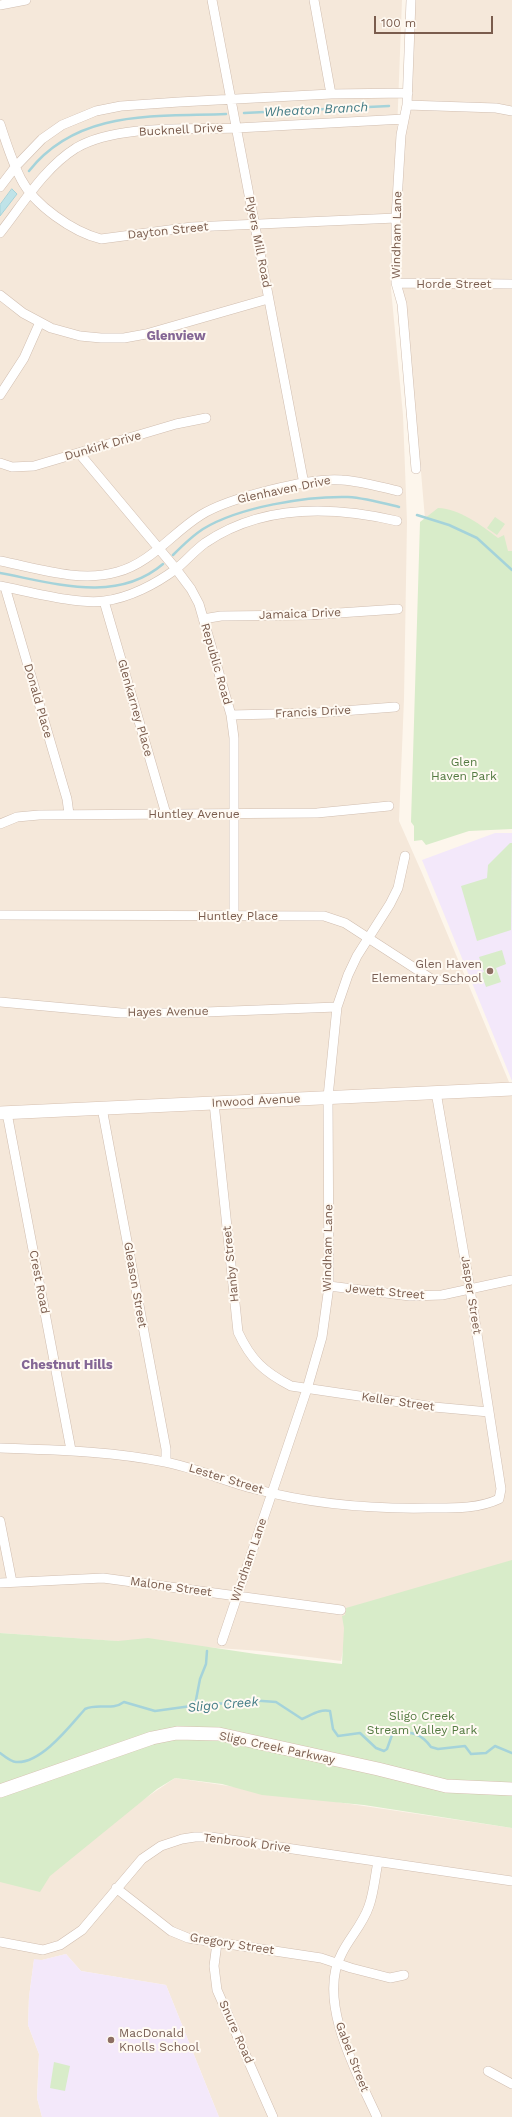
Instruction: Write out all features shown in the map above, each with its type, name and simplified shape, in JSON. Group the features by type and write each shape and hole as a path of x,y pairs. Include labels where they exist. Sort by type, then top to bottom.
{"street":[{"path":"0,5 26,0"},
{"name":"Plyers Mill Road","path":"212,0 304,484"},
{"path":"314,0 332,94"},
{"name":"Windham Lane","path":"411,0 408,93 401,135 396,218 396,283 402,304 416,469"},
{"path":"0,187 16,166 42,139 62,125 96,111 121,106 332,94 408,93"},
{"path":"407,105 496,108 512,111"},
{"name":"Bucknell Drive","path":"0,233 48,171 63,157 90,142 107,136 126,133 404,119"},
{"name":"Dayton Street","path":"0,124 21,180 30,193 40,203 73,227 87,235 101,239 192,227 254,223 396,218"},
{"name":"Horde Street","path":"396,283 512,284"},
{"path":"0,295 23,313 51,328 80,336 124,338 146,334 268,299"},
{"path":"0,395 24,358 40,322"},
{"name":"Dunkirk Drive","path":"0,463 12,467 34,466 176,424 206,418"},
{"name":"Republic Road","path":"79,453 159,548 191,589 203,619 231,715 234,738 234,916"},
{"name":"Glenhaven Drive","path":"0,561 75,575 95,576 116,573 139,564 202,515 216,507 256,494 326,480 342,480 398,492"},
{"name":"Glenhaven Drive","path":"2,587 69,599 104,601 128,595 154,583 176,569 204,544 222,533 244,523 268,516 296,512 324,511 364,514 397,521"},
{"name":"Donald Place","path":"2,587 67,799 68,814"},
{"name":"Glenkarney Place","path":"104,601 166,814"},
{"name":"Jamaica Drive","path":"203,619 221,616 309,615 398,609"},
{"name":"Francis Drive","path":"231,715 316,713 395,707"},
{"name":"Huntley Avenue","path":"0,824 17,817 68,814 317,813 389,806"},
{"name":"Windham Lane","path":"222,1641 307,1389 322,1337 328,1286 328,1098 337,1007 348,975 398,888 405,856"},
{"name":"Huntley Place","path":"0,916 324,916 345,923 433,980 457,980"},
{"name":"Hayes Avenue","path":"0,1002 48,1008 121,1013 179,1013 337,1007"},
{"name":"Inwood Avenue","path":"3,1113 512,1089"},
{"name":"Jasper Street","path":"436,1092 470,1289 501,1489 499,1499"},
{"name":"Hanby Street","path":"214,1103 238,1332 246,1348 256,1362 270,1375 291,1386 307,1389"},
{"name":"Gleason Street","path":"102,1108 166,1449 166,1462"},
{"name":"Crest Road","path":"3,1113 71,1450"},
{"name":"Jewett Street","path":"328,1286 410,1296 442,1295 512,1280"},
{"name":"Keller Street","path":"307,1389 434,1407 489,1412"},
{"name":"Lester Street","path":"0,1448 71,1450 119,1454 166,1462 198,1470 255,1489 327,1503 384,1509 459,1508 491,1503 499,1499"},
{"path":"0,1521 12,1582"},
{"name":"Malone Street","path":"0,1583 103,1578 341,1610"},
{"name":"Sligo Creek Parkway","path":"0,1791 152,1738 177,1733 219,1734 446,1786 512,1789"},
{"name":"Tenbrook Drive","path":"0,1942 43,1950 60,1945 82,1930 142,1859 161,1846 195,1837 212,1837 512,1881"},
{"name":"Gabel Street","path":"377,2117 338,2024 334,2009 333,1989 341,1954 354,1936 369,1906 378,1862"},
{"name":"Gregory Street","path":"116,1888 171,1931 188,1938 321,1958 390,1978 404,1975"},
{"name":"Snure Road","path":"217,1943 214,1966 217,1990 273,2117"},
{"path":"488,2071 512,2084"}],"shaded area":[{"path":"0,0 402,0 391,289 403,415 407,522 404,699 399,821 509,1082 512,1096 512,1564 350,1611 341,1661 261,1651 0,1633"},
{"path":"411,0 512,0 512,576 425,519 402,304 396,218"},
{"name":"Glen Haven Elementary School","path":"495,833 512,833 512,1081 422,860"},
{"path":"175,1778 512,1828 512,2117 219,2117 166,1985 81,1971 66,1954 42,1960 34,1960 29,1997 28,2025 39,2054 37,2098 42,2117 0,2117 0,1879 33,1875"},
{"name":"MacDonald Knolls School","path":"66,1954 81,1971 166,1985 219,2117 42,2117 37,2098 39,2054 28,2025 29,1997 34,1959 42,1960"}],"green space":[{"name":"Glen Haven Park","path":"438,508 454,511 470,518 498,538 504,535 508,551 512,551 512,829 469,831 426,845 422,840 414,841 414,826 411,822 420,522"},
{"path":"495,517 505,524 497,535 487,528"},
{"path":"510,843 512,843 511,930 477,941 461,886 487,878 488,865"},
{"path":"502,950 506,964 496,968 501,982 486,987 481,973 484,972 479,957"},
{"name":"Sligo Creek Stream Valley Park","path":"512,1560 512,1828 364,1805 262,1795 222,1784 175,1778 157,1789 50,1876 40,1892 0,1882 0,1633 118,1641 148,1638 256,1654 342,1664 344,1628 342,1616 345,1615 346,1608"},
{"path":"54,2062 70,2066 65,2091 50,2088"}],"water":[{"path":"12,189 17,194 0,216 0,205"}],"waterway":[{"name":"Wheaton Branch","path":"244,113 389,106"},
{"name":"Wheaton Branch","path":"29,171 49,151 70,136 94,127 119,120 145,117 226,114"},
{"path":"173,555 195,535 218,521 273,504 313,498 348,497 399,507"},
{"path":"417,515 449,525 477,538 512,570"},
{"path":"0,573 63,585 105,587 125,584 145,576 163,564"},
{"path":"195,1705 200,1679 206,1664 207,1651"},
{"name":"Sligo Creek","path":"0,1753 14,1762 26,1761 35,1757 54,1743 85,1709 90,1707 110,1707 124,1702 155,1711 213,1703 230,1704 249,1700 276,1702 302,1719 319,1712 330,1711 333,1729 338,1736 360,1733 376,1748 384,1751 387,1749 392,1735 395,1732 401,1732 416,1734 424,1739 431,1747 438,1749 465,1746 471,1754 486,1753 495,1746 512,1753"}],"place":[{"name":"Glen Haven Elementary School","path":"490,971"},
{"name":"MacDonald Knolls School","path":"111,2040"}],"district":[{"name":"Glenview","path":"176,336"},
{"name":"Chestnut Hills","path":"67,1365"}]}
